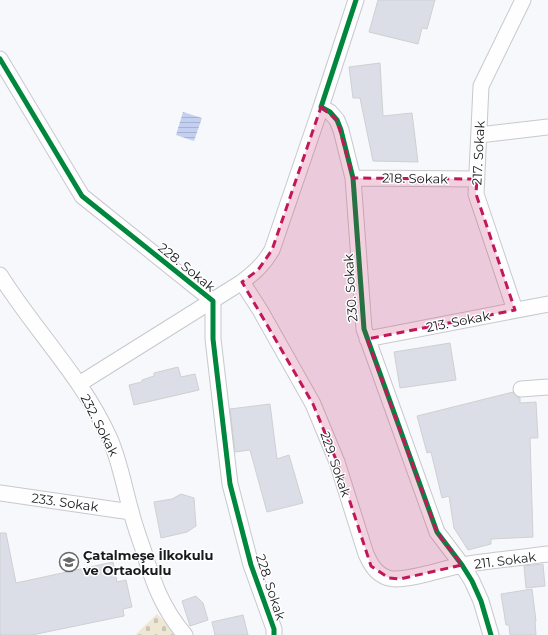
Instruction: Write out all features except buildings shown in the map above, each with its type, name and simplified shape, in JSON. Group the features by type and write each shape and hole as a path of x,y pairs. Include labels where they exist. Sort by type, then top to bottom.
{"street":[{"path":"80,384 213,302 258,270 266,261 272,250 356,0"},
{"name":"217. Sokak","path":"515,310 476,194 481,86 523,0"},
{"name":"228. Sokak","path":"0,59 82,196 213,302 213,339 230,484 251,564 274,629 274,635"},
{"name":"230. Sokak","path":"321,107 330,112 337,120 353,178 364,329 367,339 437,532 472,581 481,601 491,635"},
{"path":"479,135 548,127"},
{"name":"218. Sokak","path":"353,178 477,179"},
{"name":"232. Sokak","path":"0,275 80,384 99,417 115,451 124,478 131,512 154,584 160,598 174,622 185,635"},
{"name":"229. Sokak","path":"242,282 260,310 313,404 326,433 371,566 379,574 388,578 400,579 462,565"},
{"name":"213. Sokak","path":"367,339 548,304"},
{"path":"521,389 548,387"},
{"name":"233. Sokak","path":"0,493 131,512"},
{"name":"211. Sokak","path":"462,565 548,554"}],"highlighted area":[{"path":"321,107 337,120 353,178 477,179 476,194 515,310 367,339 437,532 462,565 400,579 389,578 371,566 337,462 313,404 242,282 258,270 272,250"}],"green space":[{"path":"157,614 178,635 135,635"}],"water":[{"path":"183,112 202,118 194,141 176,135"}],"cycle path":[{"path":"356,0 321,107 330,112 337,120 353,178 364,329 437,532 472,581 481,601 491,635"},
{"path":"0,59 82,196 213,301 213,339 230,484 251,565 274,629 274,635"}],"place":[{"name":"Çatalmeşe İlkokulu ve Ortaokulu","path":"69,562"}]}
